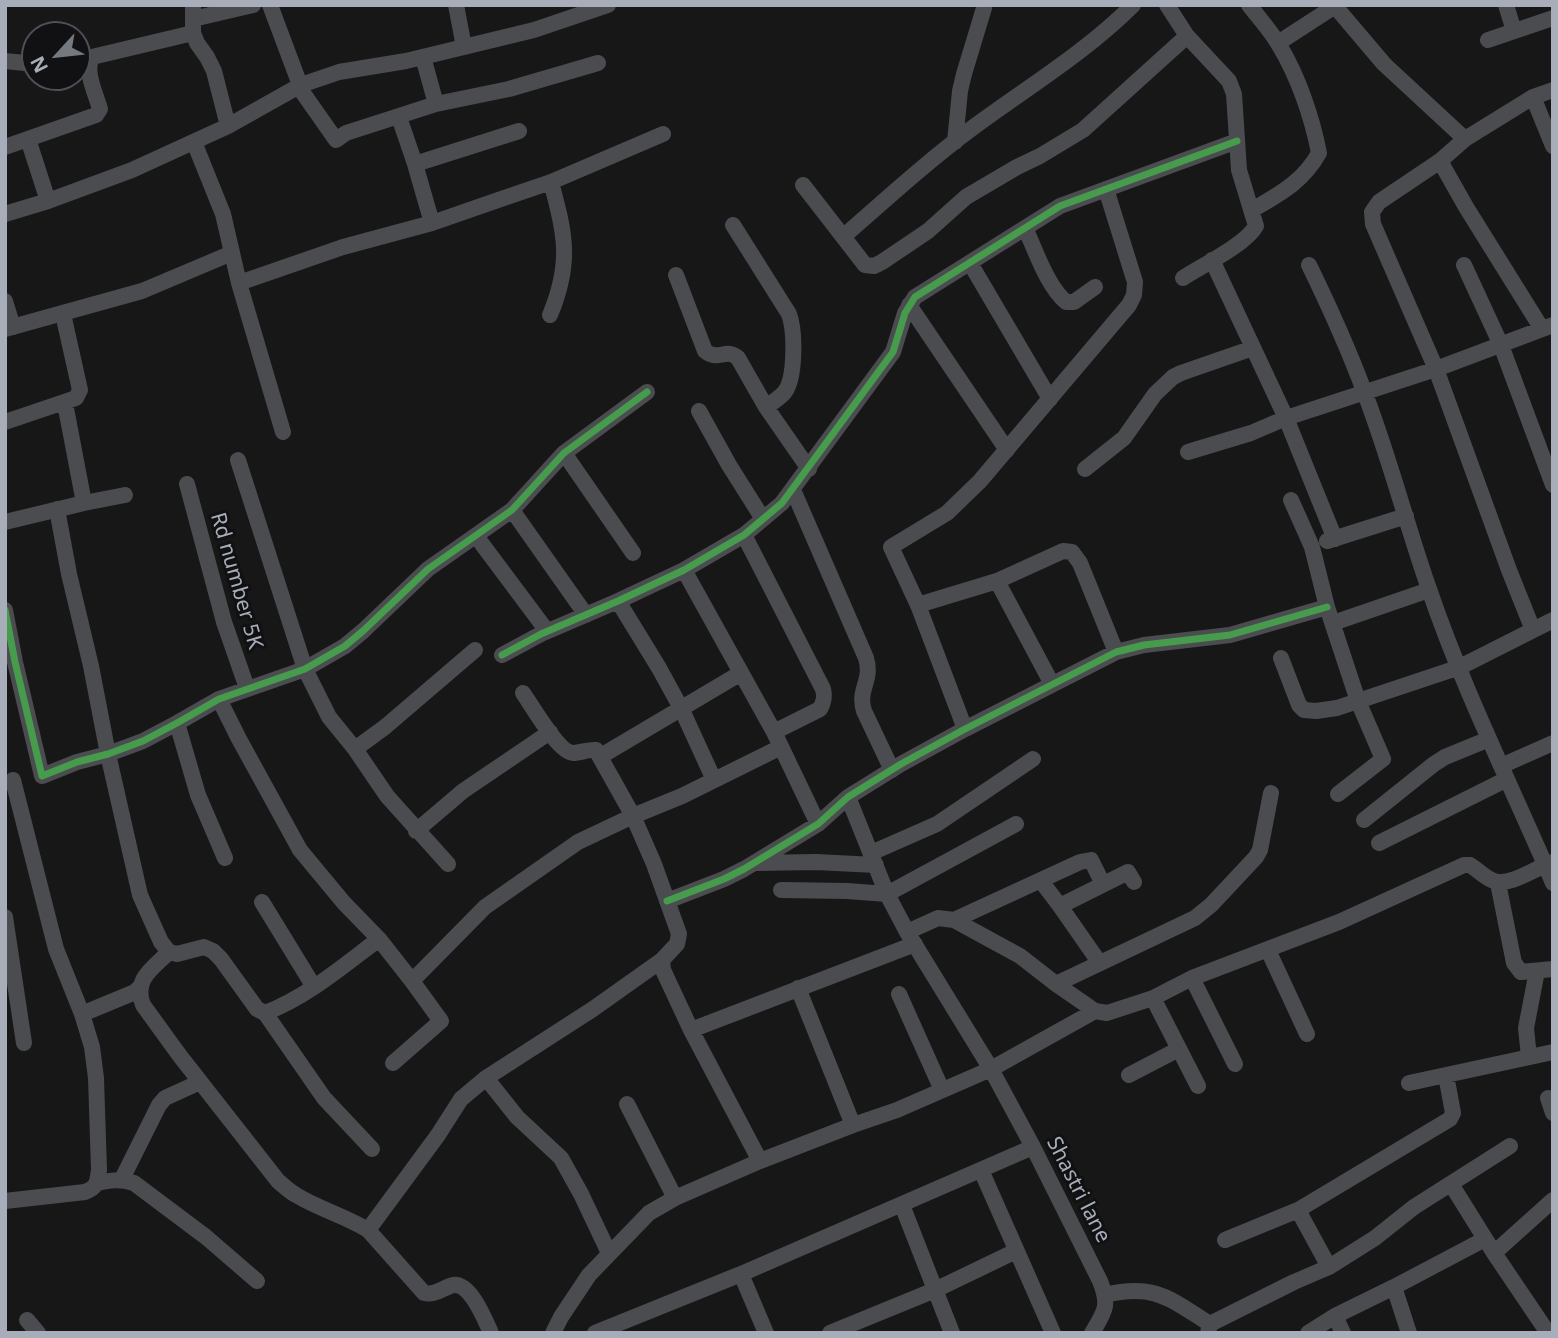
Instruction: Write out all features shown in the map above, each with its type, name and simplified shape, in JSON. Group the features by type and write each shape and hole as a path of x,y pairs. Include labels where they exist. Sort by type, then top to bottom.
{"street":[{"path":"91,58 193,19 253,5"},
{"path":"270,5 303,93 336,140 346,133 436,104 509,89 598,64"},
{"path":"456,5 464,47"},
{"path":"5,214 132,170 228,126 301,85 339,72 423,57 534,30 608,5"},
{"path":"843,237 955,142 1084,48 1133,5"},
{"path":"1167,5 1188,36 1229,80 1234,94 1239,170 1256,226 1242,241 1183,278"},
{"path":"1249,5 1278,43 1291,67 1316,137 1319,153 1311,167 1290,187 1252,210"},
{"path":"1506,5 1514,31"},
{"path":"955,142 960,91 984,8"},
{"path":"1278,43 1325,12 1465,139"},
{"path":"1488,40 1553,18"},
{"path":"193,19 197,43 214,71 228,126"},
{"path":"803,185 865,265 874,266 928,231 966,197 1083,130 1188,36"},
{"path":"423,57 436,104"},
{"path":"5,147 96,115 100,109 91,88"},
{"path":"1533,631 1508,570 1436,369 1373,224 1372,212 1379,202 1440,161 1465,139 1534,97 1553,90"},
{"path":"1534,97 1553,146"},
{"path":"398,117 432,223"},
{"path":"415,164 519,131"},
{"path":"239,283 343,247 432,223 551,181 663,134"},
{"path":"28,139 48,201"},
{"path":"502,655 547,631 684,570 744,535 782,503 893,352 905,313 915,298 1060,206 1237,141"},
{"path":"194,142 223,214 239,283 283,432"},
{"path":"1188,453 1364,391 1436,369 1548,327 1466,207 1440,161"},
{"path":"550,315 559,295 565,251 564,232 551,181"},
{"path":"965,729 918,606 891,547 947,513 980,481 1129,305 1134,295 1135,282 1106,189"},
{"path":"733,225 792,323 794,335 788,387 766,407"},
{"path":"1025,228 1052,285 1066,302 1074,302 1095,287"},
{"path":"5,301 9,328 142,291 232,253"},
{"path":"1212,260 1286,418 1335,539"},
{"path":"970,263 1051,399"},
{"path":"1309,265 1364,391 1429,590 1489,740 1549,863 1553,883"},
{"path":"1464,265 1501,345 1553,485"},
{"path":"676,275 705,351 715,356 729,352 734,354 766,407 809,469"},
{"path":"909,304 1007,450"},
{"path":"5,422 76,398 80,390 63,314"},
{"path":"1085,469 1124,438 1155,394 1173,377 1253,348"},
{"path":"5,1201 85,1192 93,1189 97,1183 99,1170 96,1078 92,1047 56,949 9,781 42,776 143,741 219,699 305,668 345,646 428,569 512,510 564,453 647,392"},
{"path":"65,403 84,503"},
{"path":"699,411 763,519"},
{"path":"564,453 633,553"},
{"path":"238,460 305,668 329,717 387,796 448,864"},
{"name":"Rd number 5K","path":"187,484 224,622 247,688"},
{"path":"793,490 866,658 869,677 861,702 892,770"},
{"path":"5,522 125,495"},
{"path":"1291,500 1312,547 1327,607 1358,701 1383,758 1338,794"},
{"path":"57,509 140,895 161,942 169,952 177,954 204,947 213,951 257,1009 265,1013 324,1098 372,1149"},
{"path":"512,510 586,615"},
{"path":"1312,547 1406,516"},
{"path":"412,981 485,907 578,842 715,780 820,709 824,703 823,689 744,535"},
{"path":"476,536 547,631"},
{"path":"918,606 997,581 1063,551 1072,552 1080,563 1116,652"},
{"path":"684,570 777,740 818,824"},
{"path":"997,581 1052,684"},
{"path":"1333,623 1429,590"},
{"path":"618,601 659,668 715,780"},
{"path":"667,901 724,879 753,863 818,824 848,797 892,770 965,729 1116,652 1144,645 1230,635 1327,607"},
{"path":"5,610 42,776"},
{"path":"1281,658 1299,705 1304,710 1316,711 1337,708 1460,667 1553,620"},
{"path":"355,749 385,727 475,650"},
{"path":"601,756 741,673"},
{"path":"368,1230 461,1099 486,1078 593,1009 662,960 677,944 679,934 633,816 601,756 596,750 589,749 571,754 565,751 523,693"},
{"path":"219,699 300,850 344,903 379,939 441,1021 393,1063"},
{"path":"177,723 198,794 225,858"},
{"path":"416,831 463,791 550,732"},
{"path":"1364,820 1434,764 1489,740"},
{"path":"1379,843 1553,743"},
{"path":"753,863 874,859 937,824 1033,759"},
{"path":"1056,984 1195,918 1211,905 1260,850 1271,793"},
{"name":"Shastri lane","path":"848,797 887,894 991,1069 1033,1147 1105,1295"},
{"path":"781,890 887,894 1016,824"},
{"path":"954,920 1080,862 1091,860 1103,884"},
{"path":"691,1030 798,988 911,938 938,918 954,920 1020,956 1095,1010 1107,1013 1153,998 1192,978 1268,950 1464,866 1470,865 1498,883 1507,882 1549,863"},
{"path":"1060,905 1128,873 1134,883"},
{"path":"1041,881 1099,962"},
{"path":"1498,883 1514,963 1521,972 1545,970 1526,1028 1529,1057"},
{"path":"262,902 314,988"},
{"path":"5,917 24,1043"},
{"path":"265,1013 314,988 379,939"},
{"path":"1268,950 1307,1034"},
{"path":"169,952 142,978 139,995 143,1005 278,1181 293,1194 368,1230 424,1293 432,1294 454,1284 461,1285 475,1302 491,1333"},
{"path":"662,960 663,970 691,1030 760,1161"},
{"path":"1192,978 1235,1064"},
{"path":"82,1014 135,992 139,987"},
{"path":"798,988 853,1125"},
{"path":"899,994 942,1090"},
{"path":"1153,998 1198,1086"},
{"path":"553,1333 589,1275 649,1213 675,1198 760,1161 897,1110 991,1069 1095,1010"},
{"path":"1129,1075 1179,1049"},
{"path":"1409,1083 1553,1052"},
{"path":"1225,1240 1298,1210 1450,1119 1453,1113 1446,1075"},
{"path":"486,1078 517,1118 561,1158 609,1254"},
{"path":"122,1179 159,1105 165,1098 200,1082"},
{"path":"627,1104 675,1198"},
{"path":"1092,1333 1105,1312 1105,1295 1125,1290 1146,1291 1165,1296 1209,1328 1294,1282 1329,1267 1510,1146"},
{"path":"595,1333 741,1274 1033,1147"},
{"path":"981,1170 1054,1333"},
{"path":"97,1183 114,1179 134,1183 206,1237 257,1281"},
{"path":"1451,1184 1494,1254 1548,1333"},
{"path":"1494,1254 1553,1200"},
{"path":"902,1205 952,1333"},
{"path":"1298,1210 1329,1267"},
{"path":"1308,1333 1335,1316 1485,1239"},
{"path":"830,1333 935,1290 1016,1251"},
{"path":"741,1274 766,1333"},
{"path":"1394,1287 1409,1333"},
{"path":"1335,1316 1343,1333"},
{"path":"27,1320 38,1333"}],"cycle path":[{"path":"502,655 541,634 684,570 744,535 782,503 893,352 905,313 915,297 1060,206 1237,141"},
{"path":"5,610 42,776 143,741 219,699 305,669 345,646 428,569 512,510 564,453 647,392"},
{"path":"667,901 744,869 818,824 848,797 901,764 1116,652 1144,645 1230,635 1327,607"}]}
